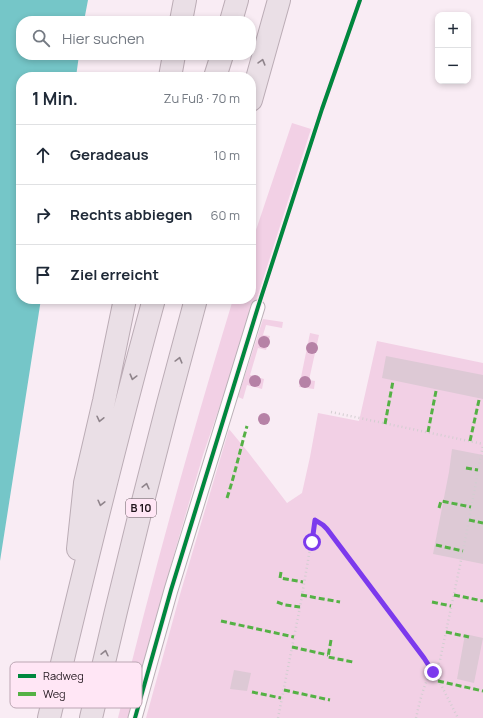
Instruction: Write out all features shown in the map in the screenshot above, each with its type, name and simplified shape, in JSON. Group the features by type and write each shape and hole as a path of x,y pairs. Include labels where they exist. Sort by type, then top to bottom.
{"highway":[{"path":"182,16 185,0"},
{"path":"232,16 237,0"},
{"path":"256,82 279,0"},
{"path":"171,72 173,60"},
{"path":"217,72 220,60"},
{"path":"69,634 85,483 124,304"},
{"path":"63,662 124,409 153,304"},
{"name":"B 10","path":"104,662 164,415 195,304"},
{"path":"50,718 52,708"},
{"name":"B 10","path":"91,718 93,708"}],"lane":[{"path":"142,693 171,590 258,307"},
{"path":"135,718 138,708"}],"path":[{"path":"331,412 483,444 463,551 440,660 436,669 429,677 420,699 416,718"},
{"path":"278,718 300,607 315,520 327,529 424,658 449,699 458,718"}],"shaded area":[{"path":"292,123 311,129 256,301 256,230"},
{"path":"232,304 255,304 203,455 142,673 142,662 132,662 171,513"},
{"path":"263,319 283,322 282,328 266,325 263,335 270,336 266,350 258,348 250,375 264,379 262,389 247,385 243,399 238,397"},
{"path":"310,333 319,335 309,380 315,381 314,389 299,387"},
{"path":"377,341 483,363 483,718 146,718 181,591 229,429 287,503 302,493 318,413 359,421"},
{"path":"121,708 133,708 130,718 118,718"}],"water":[{"path":"0,0 88,0 85,16 16,16 16,60 78,60 77,72 16,72 16,304 40,304 0,561"}],"building":[{"path":"386,356 483,375 483,399 382,378"},
{"path":"452,449 483,455 483,564 433,554"},
{"path":"465,634 483,638 474,683 457,679"},
{"path":"234,670 251,673 247,691 230,689"}],"marked path":[{"path":"385,424 393,381"},
{"path":"428,432 436,391"},
{"path":"470,441 479,400"},
{"path":"227,498 247,426"},
{"path":"466,468 478,470"},
{"path":"439,508 441,501 471,507"},
{"path":"469,520 483,523"},
{"path":"436,545 463,551"},
{"path":"281,572 280,578 303,582"},
{"path":"301,595 340,602"},
{"path":"454,595 483,601"},
{"path":"277,602 285,605 300,607"},
{"path":"432,602 451,606"},
{"path":"221,621 294,637"},
{"path":"446,632 469,637"},
{"path":"331,640 328,657 353,662"},
{"path":"292,647 328,655"},
{"path":"438,681 483,691"},
{"path":"284,690 330,700"},
{"path":"252,692 281,698"}],"cycle path":[{"path":"142,693 171,590 258,307 322,109 360,0"},
{"path":"135,718 138,708"}],"route":[{"path":"312,542 315,520 327,529 433,672"}]}
